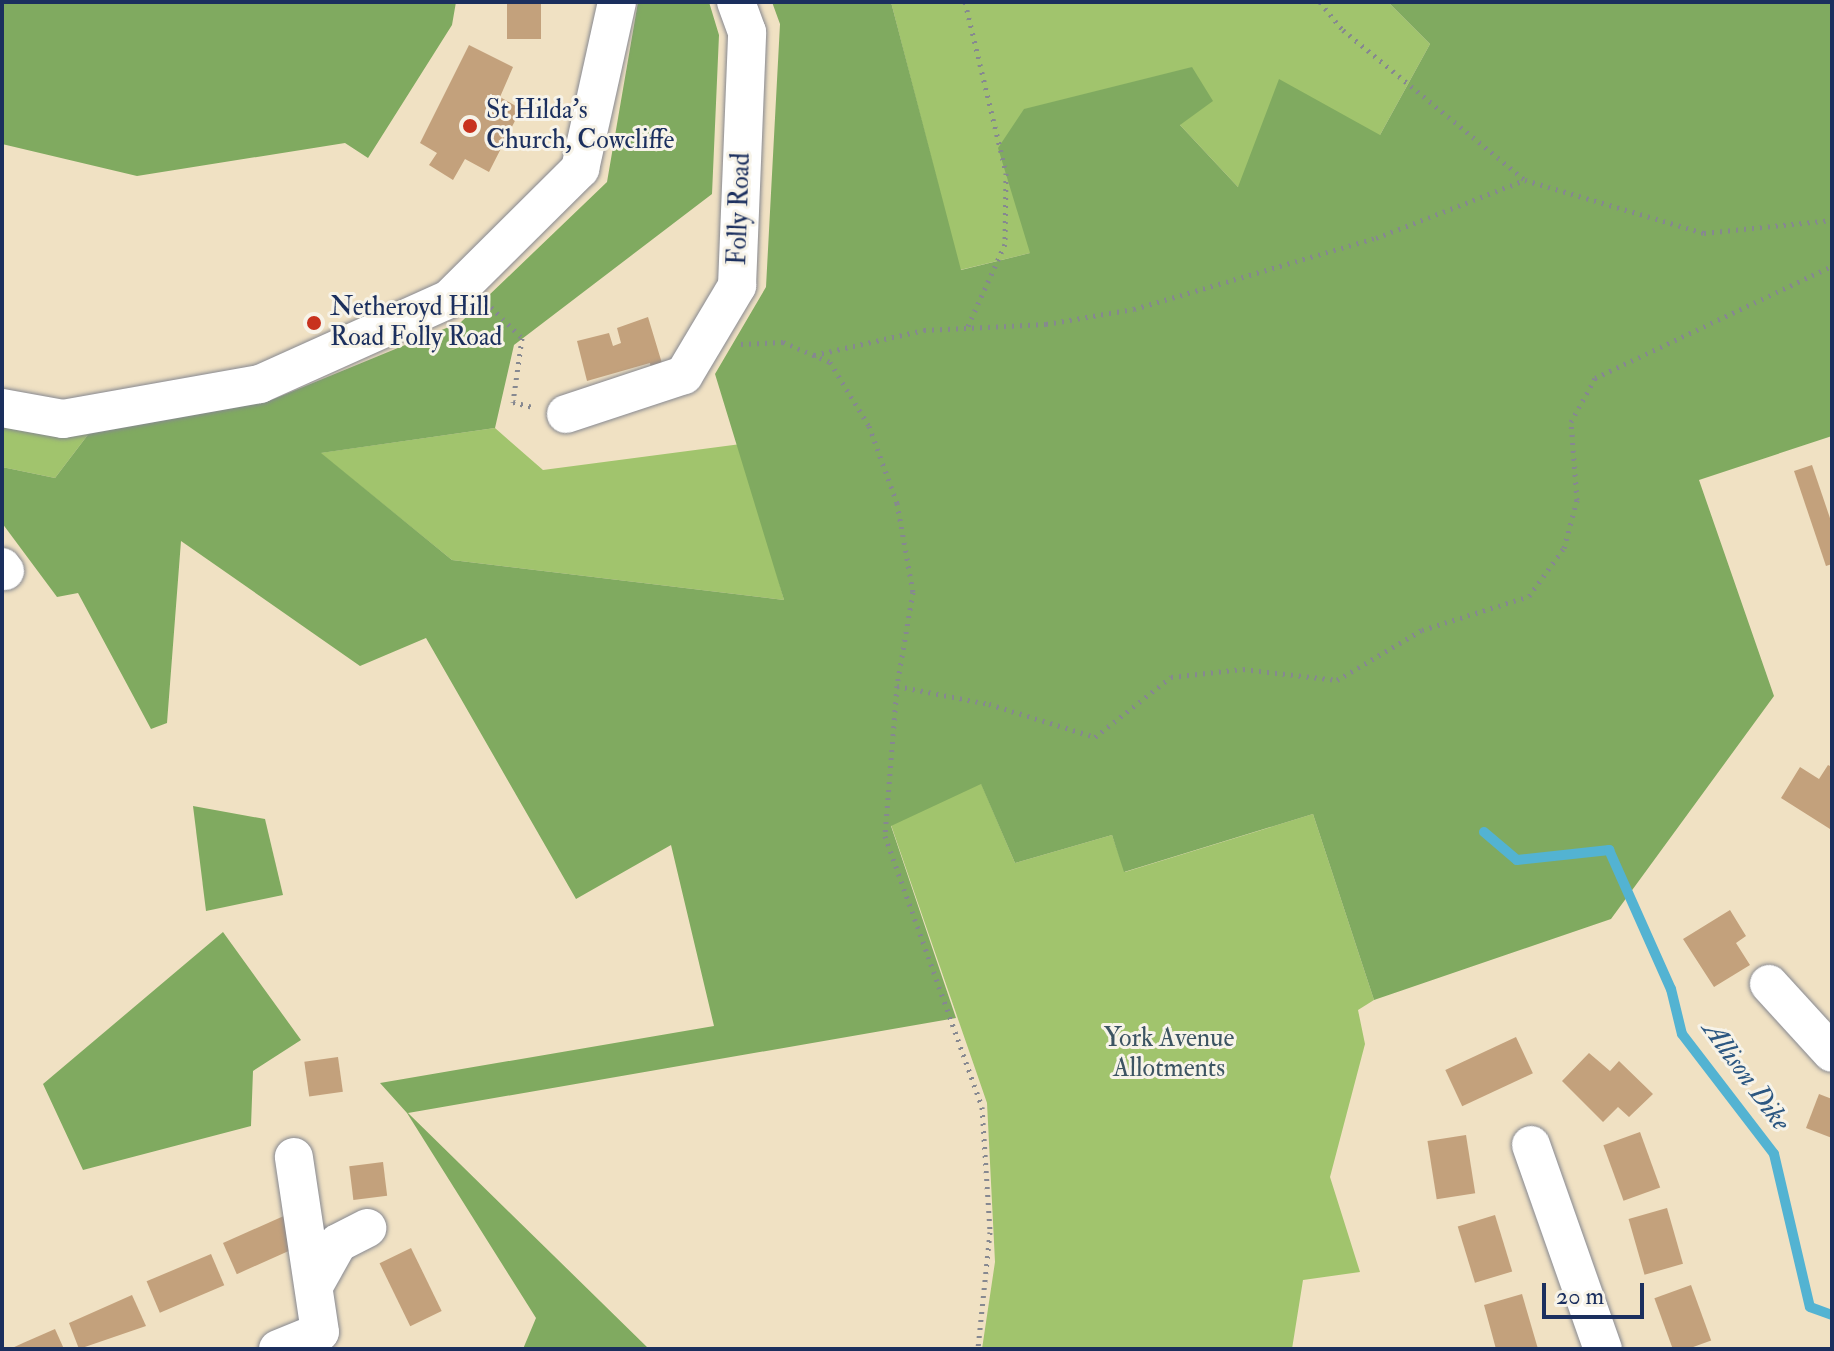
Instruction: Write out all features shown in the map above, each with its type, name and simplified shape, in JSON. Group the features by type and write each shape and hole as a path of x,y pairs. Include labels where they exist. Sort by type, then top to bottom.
{"street":[{"path":"2,408 63,419 260,384 449,299 580,169 617,2"},
{"name":"Folly Road","path":"566,414 684,375 737,286 747,32 736,2"},
{"path":"1769,984 1832,1053"},
{"path":"1531,1145 1603,1349"},
{"path":"278,1349 320,1332 294,1157"},
{"path":"314,1286 338,1243 367,1228"}],"path":[{"path":"965,2 1006,173 1005,244 967,328"},
{"path":"1320,2 1343,30 1525,180 1704,233 1832,220"},
{"path":"813,355 967,328 1134,309 1376,238 1525,180"},
{"path":"897,686 1095,737 1171,677 1243,669 1337,680 1422,630 1529,596 1564,548 1577,500 1571,422 1595,378 1832,266"},
{"path":"464,285 522,338 513,402 566,414"},
{"path":"701,347 783,342 830,362 869,426 897,503 913,592 897,686 885,836 982,1107 990,1232 978,1349"}],"green space":[{"path":"2,2 456,2 452,25 368,158 345,143 137,176 2,144"},
{"path":"638,2 709,2 719,35 712,194 514,345 495,428 321,453 452,560 784,600 715,374 766,287 780,24 772,2 891,2 961,270 1030,253 998,148 1024,109 1192,67 1213,101 1180,125 1238,187 1279,79 1380,135 1430,44 1388,2 1832,2 1832,436 1699,480 1774,696 1611,919 1374,1000 1313,814 1124,872 1112,835 1015,863 981,784 891,826 956,1018 408,1113 649,1349 523,1349 536,1318 407,1113 380,1083 714,1026 671,845 576,899 426,638 360,666 181,541 167,723 151,729 78,593 57,597 2,523 2,467 55,478 90,432 269,401 461,322 607,182"},
{"path":"891,2 1388,2 1430,44 1380,135 1238,187 1180,125 1192,67 1030,253 960,270"},
{"path":"2,421 90,432 55,478 2,467"},
{"path":"495,428 543,470 741,444 784,600 452,560 320,453"},
{"name":"York Avenue Allotments","path":"981,783 1015,863 1112,835 1125,872 1313,814 1374,1000 1358,1010 1365,1044 1330,1177 1360,1272 1303,1280 1292,1349 982,1349 995,1262 987,1103 891,825"},
{"path":"193,806 265,819 283,895 206,911"},
{"path":"223,932 301,1040 253,1071 251,1126 83,1170 43,1084"}],"building":[{"path":"507,2 541,2 541,39 507,39"},
{"name":"St Hilda's Church, Cowcliffe","path":"469,45 513,67 500,97 521,109 489,172 465,159 453,180 429,165 437,153 420,143"},
{"path":"648,317 664,370 652,374 650,363 587,381 577,341 609,333 613,346 621,343 617,328"},
{"path":"1812,465 1832,524 1832,564 1826,566 1794,471"},
{"path":"1828,765 1832,767 1830,829 1781,798 1800,767 1819,779"},
{"path":"1730,910 1746,936 1736,943 1750,965 1714,987 1683,939"},
{"path":"1516,1037 1533,1073 1462,1106 1445,1070"},
{"path":"1589,1053 1610,1071 1619,1061 1653,1094 1629,1117 1618,1107 1603,1122 1562,1081"},
{"path":"338,1057 343,1092 309,1096 304,1062"},
{"path":"1819,1094 1832,1099 1832,1138 1806,1128"},
{"path":"1640,1132 1660,1187 1624,1201 1603,1145"},
{"path":"1466,1135 1475,1193 1437,1199 1427,1141"},
{"path":"383,1162 387,1196 353,1200 349,1166"},
{"path":"1667,1208 1683,1264 1645,1275 1629,1219"},
{"path":"286,1215 300,1246 237,1274 223,1243"},
{"path":"1495,1215 1512,1271 1475,1283 1458,1226"},
{"path":"411,1248 442,1311 410,1326 380,1263"},
{"path":"211,1254 224,1285 160,1313 147,1281"},
{"path":"1691,1285 1711,1340 1688,1349 1673,1349 1654,1298"},
{"path":"1522,1294 1538,1349 1496,1349 1484,1305"},
{"path":"132,1295 146,1326 79,1349 69,1323"},
{"path":"55,1329 64,1349 10,1349 23,1343"}],"waterway":[{"name":"Allison Dike","path":"1484,832 1517,860 1609,850 1671,989 1682,1034 1774,1154 1810,1307 1832,1315"}],"place":[{"name":"St Hilda's Church, Cowcliffe","path":"470,126"},
{"name":"Netheroyd Hill Road Folly Road","path":"314,323"}]}
